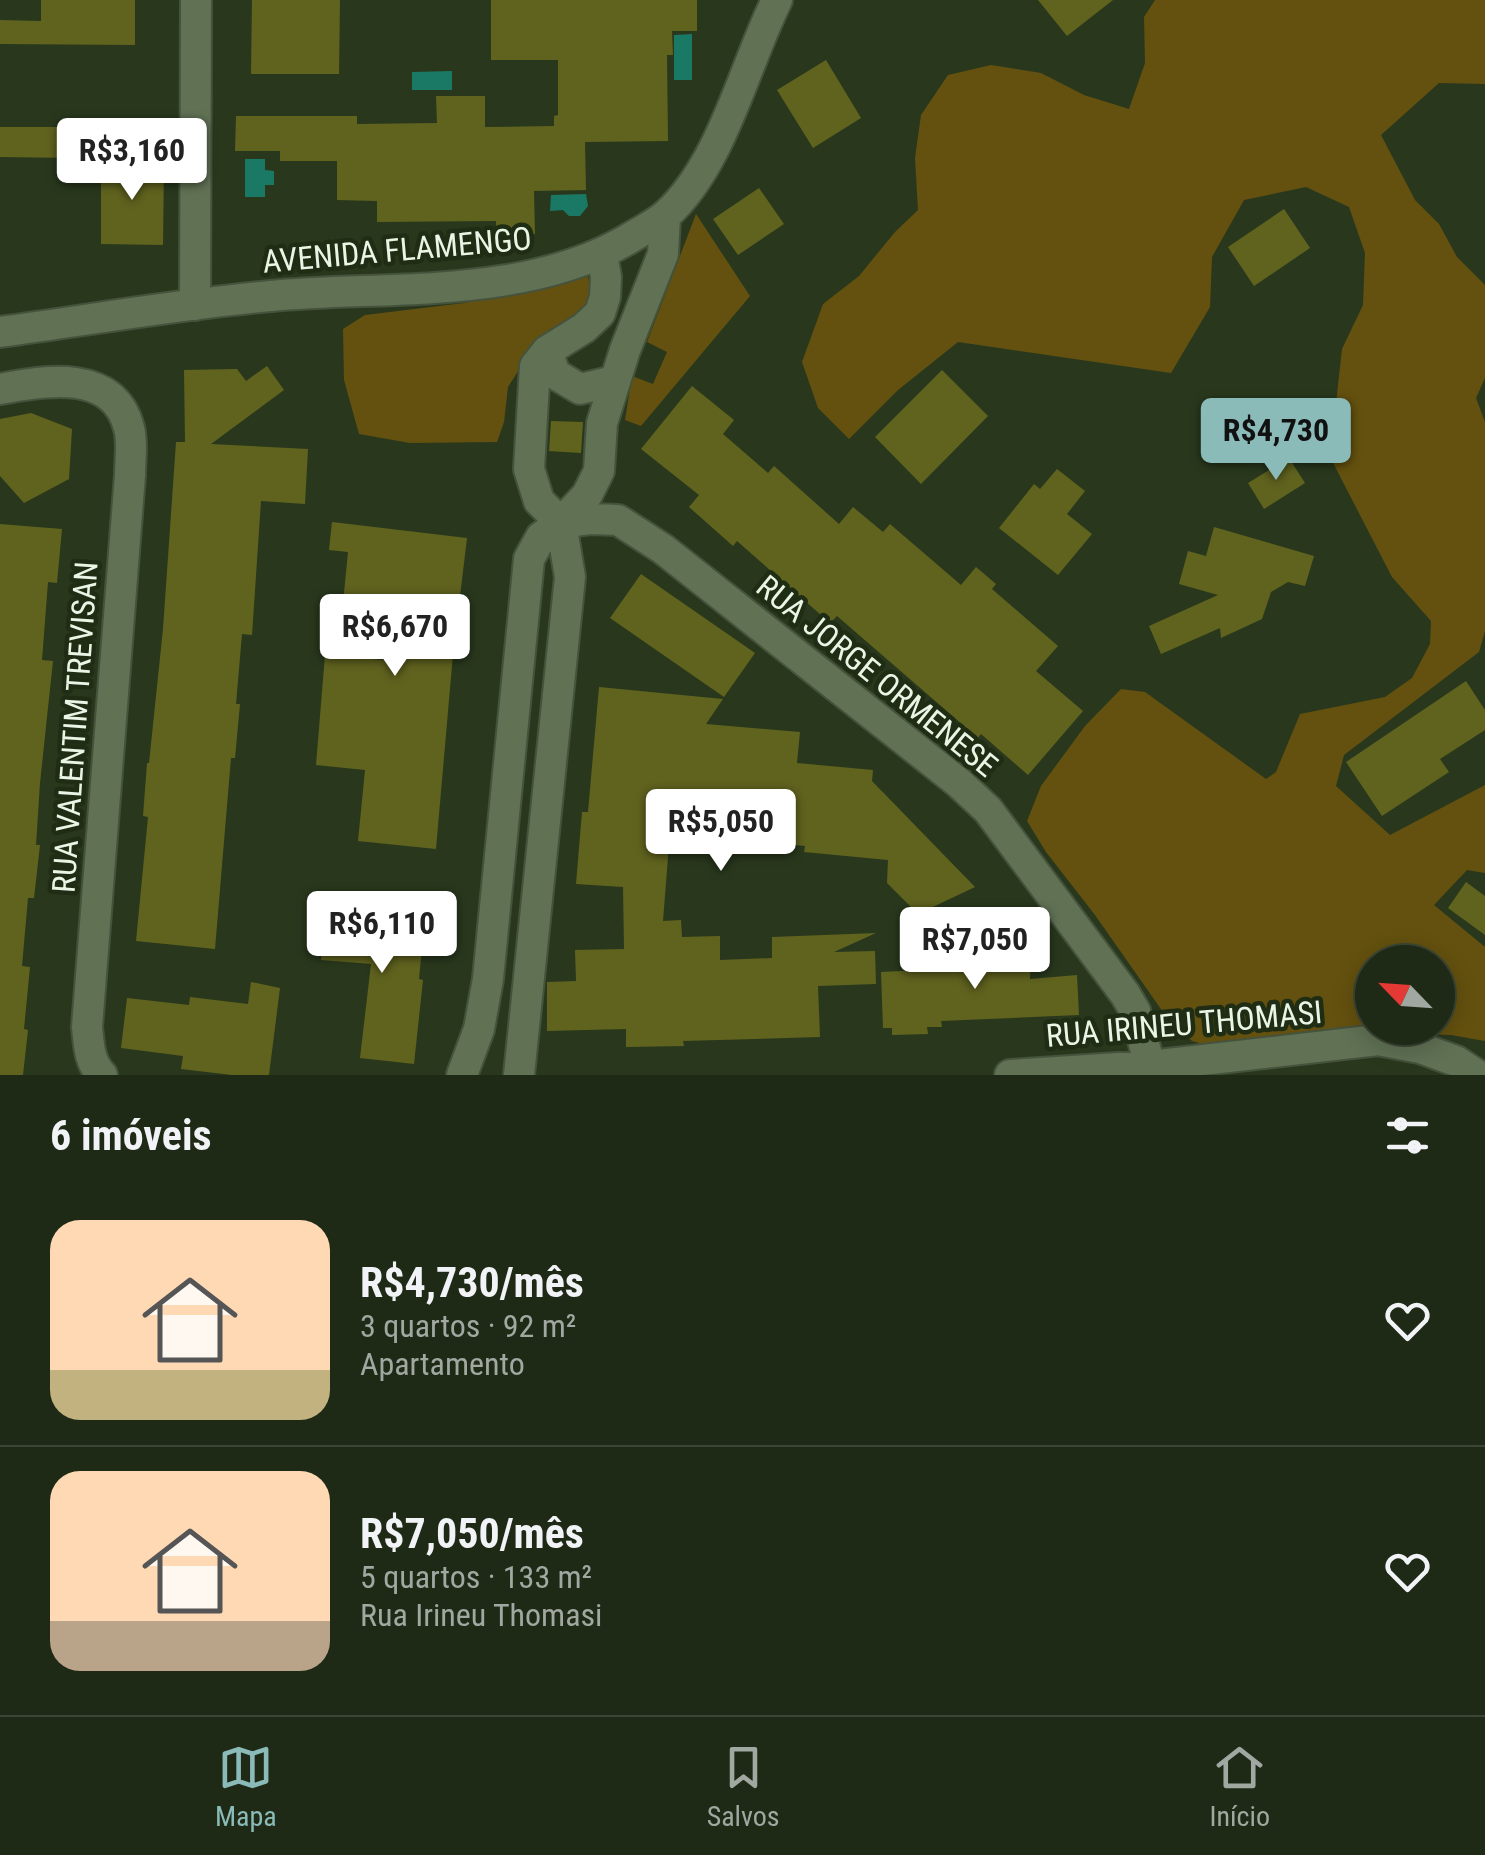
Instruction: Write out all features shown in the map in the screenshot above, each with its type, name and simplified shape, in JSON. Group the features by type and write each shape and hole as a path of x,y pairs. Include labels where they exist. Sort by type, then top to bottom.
{"street":[{"path":"196,0 196,305"},
{"name":"AVENIDA FLAMENGO","path":"0,332 274,296 484,282 554,270 602,254 664,216 684,196 712,151 777,0"},
{"path":"462,1075 478,1030 488,979 529,559 540,537 562,524 600,471 602,424 614,381 663,254 664,216"},
{"path":"519,1075 570,577 562,524 539,501 529,470 536,366 547,351 584,328 600,312 606,277 602,254"},
{"path":"547,351 555,374 580,389 614,381"},
{"name":"RUA VALENTIM TREVISAN","path":"0,390 77,382 104,390 120,406 130,430 130,475 87,1027 90,1055 102,1075"},
{"name":"RUA JORGE ORMENESE","path":"562,524 591,518 618,520 663,549 959,783 988,810 1136,1010 1150,1066"},
{"name":"RUA IRINEU THOMASI","path":"1010,1075 1150,1066 1378,1040 1420,1048 1456,1061 1478,1075"}],"shaded area":[{"path":"1155,0 1485,0 1485,84 1439,83 1381,135 1415,200 1439,224 1457,257 1485,285 1485,378 1476,398 1485,422 1485,631 1479,652 1344,755 1336,786 1390,835 1485,785 1485,873 1467,870 1434,905 1485,947 1485,1041 1455,1036 1455,945 1355,945 1355,1033 1223,1050 1192,1041 1163,1012 1027,821 1041,786 1085,726 1121,689 1145,692 1266,779 1276,772 1300,714 1385,697 1412,678 1430,644 1431,621 1392,577 1330,457 1342,349 1363,305 1365,253 1349,207 1306,187 1244,200 1212,257 1210,307 1171,373 958,342 898,390 849,439 818,408 802,362 823,304 859,276 918,210 915,158 921,115 948,75 991,65 1041,73 1084,95 1129,109 1145,63 1144,17"},
{"path":"696,214 750,296 641,426 625,420 632,376 653,384 667,352 647,342"},
{"path":"587,273 588,313 520,368 508,387 497,442 410,443 359,434 344,380 343,329 365,315 464,303"}],"water":[{"path":"692,34 692,80 674,80 674,35"},
{"path":"452,71 452,90 412,90 412,72"},
{"path":"245,159 265,159 265,170 274,171 274,185 265,185 265,197 245,197"},
{"path":"586,194 588,206 580,216 569,216 563,210 550,211 551,195"}],"building":[{"path":"41,0 135,0 135,45 0,44 0,20 41,21"},
{"path":"252,0 340,0 339,74 251,74"},
{"path":"491,0 697,0 697,31 672,31 673,55 667,55 668,141 585,142 586,190 534,191 535,234 496,235 496,221 377,222 377,201 337,200 337,161 280,161 280,151 235,151 236,116 357,116 357,124 437,123 436,96 485,96 485,127 554,126 554,116 558,115 558,60 491,60"},
{"path":"1038,0 1113,0 1067,36"},
{"path":"826,60 861,118 813,148 777,90"},
{"path":"0,127 75,127 75,158 0,157"},
{"path":"101,162 164,163 163,245 101,244"},
{"path":"759,188 784,224 738,255 713,219"},
{"path":"1284,209 1310,248 1254,286 1228,247"},
{"path":"267,366 284,390 211,444 308,449 305,504 261,501 252,635 242,634 236,704 240,704 235,758 231,758 215,949 136,941 148,817 143,816 147,763 163,629 176,442 185,442 184,370 237,369 246,381"},
{"path":"942,370 988,416 921,484 875,437"},
{"path":"692,386 734,420 723,434 768,473 774,466 839,524 853,507 883,532 890,524 961,585 976,567 996,584 992,589 1058,646 1036,671 1083,711 1028,775 981,734 978,738 837,616 830,623 737,541 733,546 689,507 699,495 641,449"},
{"path":"31,413 72,429 69,479 24,503 0,476 0,419"},
{"path":"551,421 583,422 581,453 549,451"},
{"path":"1289,458 1305,483 1264,509 1248,483"},
{"path":"1057,469 1085,491 1067,514 1092,534 1058,575 999,528 1034,484 1040,489"},
{"path":"332,522 467,538 436,849 358,841 365,770 316,765 325,655 384,660 388,618 342,613 348,552 329,550"},
{"path":"0,524 62,529 57,583 48,582 42,660 53,661 40,783 36,845 40,845 34,898 28,898 22,966 30,967 23,1075 0,1075"},
{"path":"1214,527 1314,556 1305,586 1288,582 1271,592 1262,619 1221,638 1220,628 1161,654 1149,626 1218,595 1179,584 1188,551 1206,556"},
{"path":"641,574 755,653 724,697 610,618"},
{"path":"1466,681 1485,710 1485,730 1440,759 1449,772 1382,816 1346,762"},
{"path":"599,687 723,699 706,724 800,732 797,763 873,770 872,781 975,887 918,914 887,883 888,860 804,852 805,846 739,840 742,812 672,806 663,921 681,920 682,937 720,936 720,960 772,958 772,937 876,933 834,952 875,951 876,984 818,986 820,1037 683,1041 684,1046 626,1047 626,1029 547,1031 547,982 576,981 575,950 624,949 623,887 576,884 582,812 588,812"},
{"path":"1466,882 1485,896 1485,935 1448,908"},
{"path":"325,909 425,917 414,1064 360,1058 371,964 321,960"},
{"path":"1031,945 1030,979 1077,975 1079,1015 941,1021 942,1027 927,1027 928,1034 892,1035 892,1028 883,1028 881,972 960,968 959,948"},
{"path":"251,982 280,988 269,1075 181,1069 183,1056 121,1048 127,998 189,1005 190,997 248,1004"}]}
